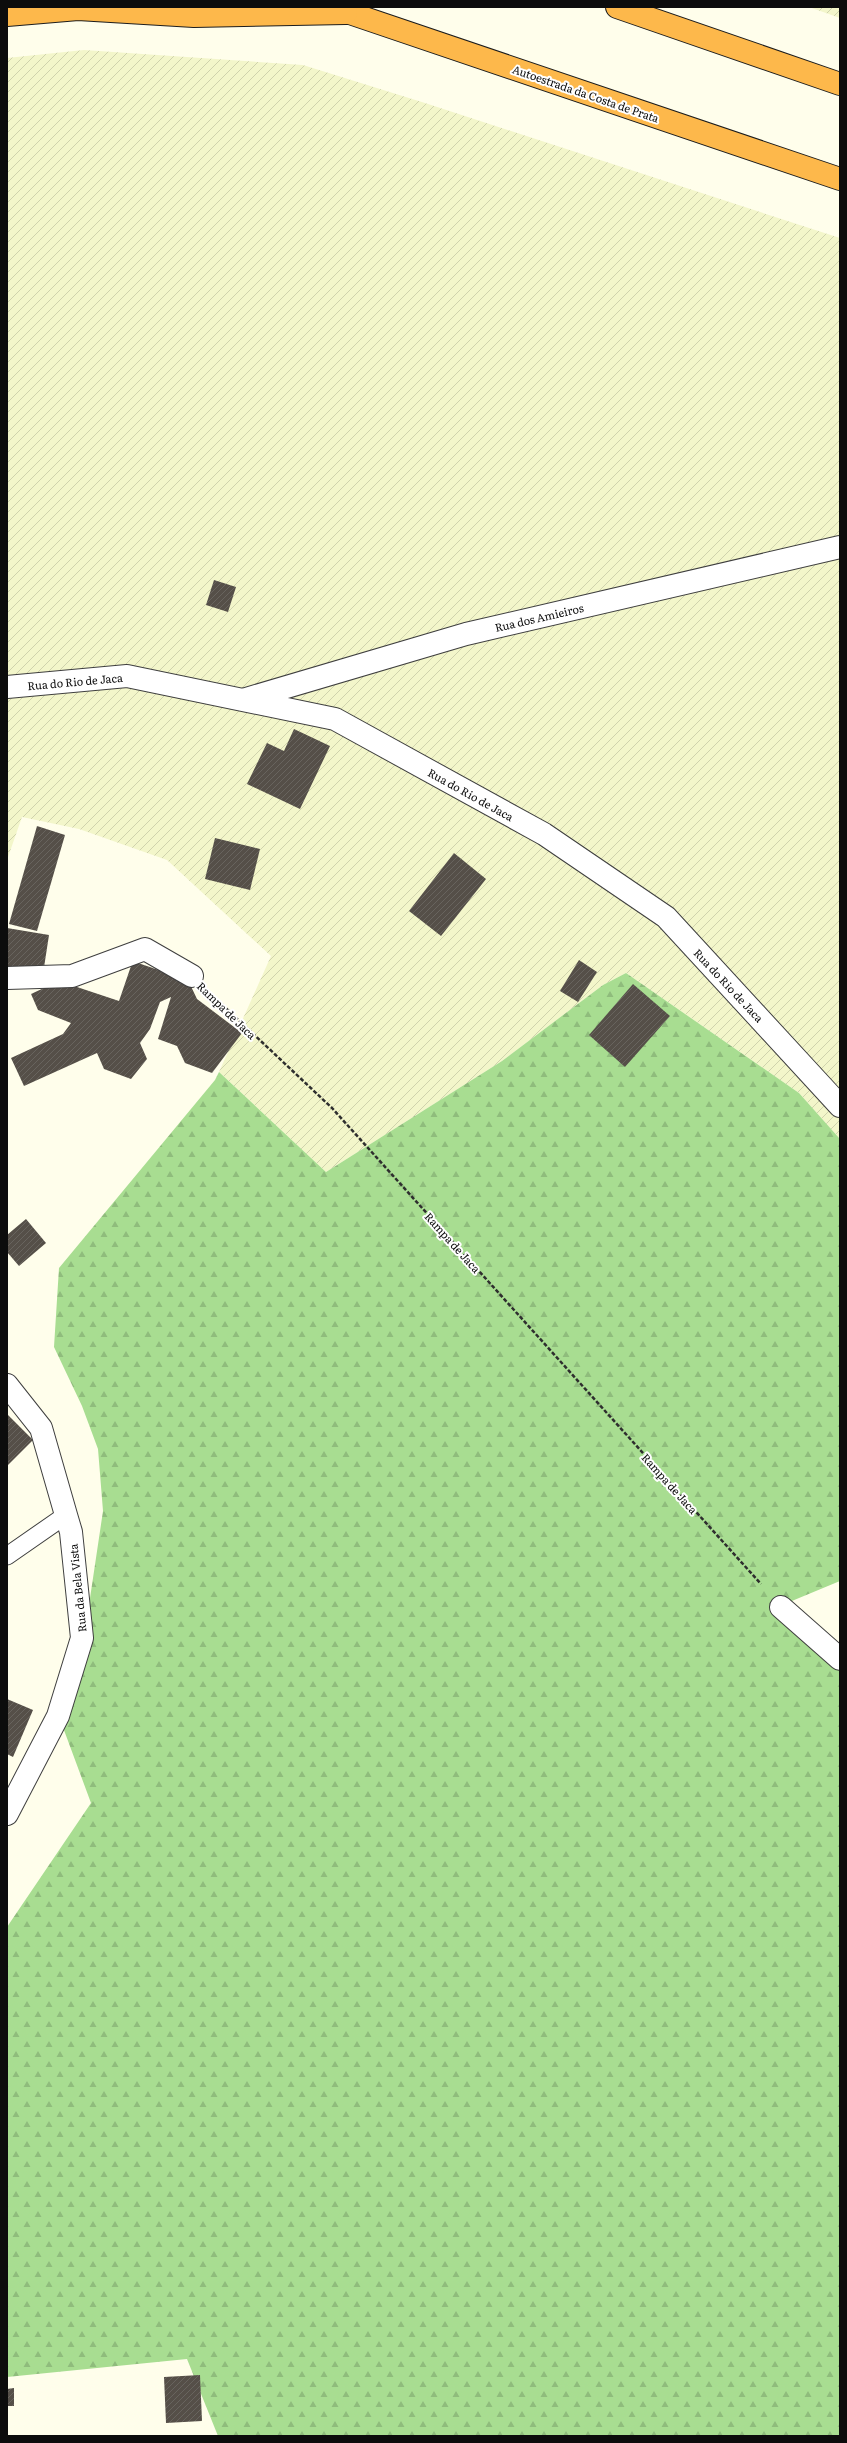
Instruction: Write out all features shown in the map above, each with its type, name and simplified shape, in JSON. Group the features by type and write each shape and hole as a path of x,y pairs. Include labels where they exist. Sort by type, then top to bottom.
{"highway":[{"path":"617,7 840,84"},
{"name":"Autoestrada da Costa de Prata","path":"7,15 78,9 194,16 339,10 840,179"}],"street":[{"name":"Rua dos Amieiros","path":"243,700 466,634 840,547"},
{"name":"Rua do Rio de Jaca","path":"7,687 127,676 335,719 544,834 660,912 840,1106"},
{"name":"Rampa de Jaca","path":"7,978 72,976 145,949 192,976"},
{"name":"Rua da Bela Vista","path":"7,1385 41,1428 71,1532 82,1638 58,1716 7,1814"},
{"path":"781,1607 840,1659"}],"lane":[{"path":"7,1556 66,1514"}],"path":[{"name":"Rampa de Jaca","path":"192,976 332,1108 781,1607"}],"green space":[{"path":"809,7 840,7 840,18"},
{"path":"84,50 303,65 425,103 840,238 840,1139 799,1093 626,973 603,985 502,1061 326,1172 219,1072 271,956 167,860 79,829 22,817 7,860 7,58"},
{"path":"626,973 799,1093 840,1139 840,1581 787,1603 840,1656 840,2436 218,2436 187,2359 7,2377 7,1927 91,1803 61,1722 86,1625 103,1511 98,1449 82,1406 54,1347 59,1268 215,1080 219,1072 326,1172 502,1061 603,985"}],"building":[{"path":"214,580 236,587 228,612 206,605"},
{"path":"294,729 330,746 300,809 247,784 267,743 284,751"},
{"path":"37,826 65,835 37,931 9,924"},
{"path":"215,838 260,849 250,890 205,879"},
{"path":"454,853 486,879 441,936 409,911"},
{"path":"7,928 49,935 43,974 7,969"},
{"path":"579,960 597,972 578,1002 560,991"},
{"path":"138,963 188,980 197,999 242,1033 212,1073 185,1063 177,1046 158,1039 171,997 160,1002 150,1029 140,1043 147,1059 131,1079 104,1069 97,1053 24,1086 11,1058 63,1034 71,1023 38,1010 31,994 59,981 119,1001 131,966"},
{"path":"633,984 670,1016 625,1067 589,1035"},
{"path":"26,1219 46,1243 19,1266 7,1252 7,1235"},
{"path":"7,1414 33,1440 7,1466"},
{"path":"7,1699 33,1710 13,1757 7,1754"},
{"path":"200,2375 202,2421 166,2423 164,2377"},
{"path":"14,2388 14,2406 7,2406 7,2389"}]}
